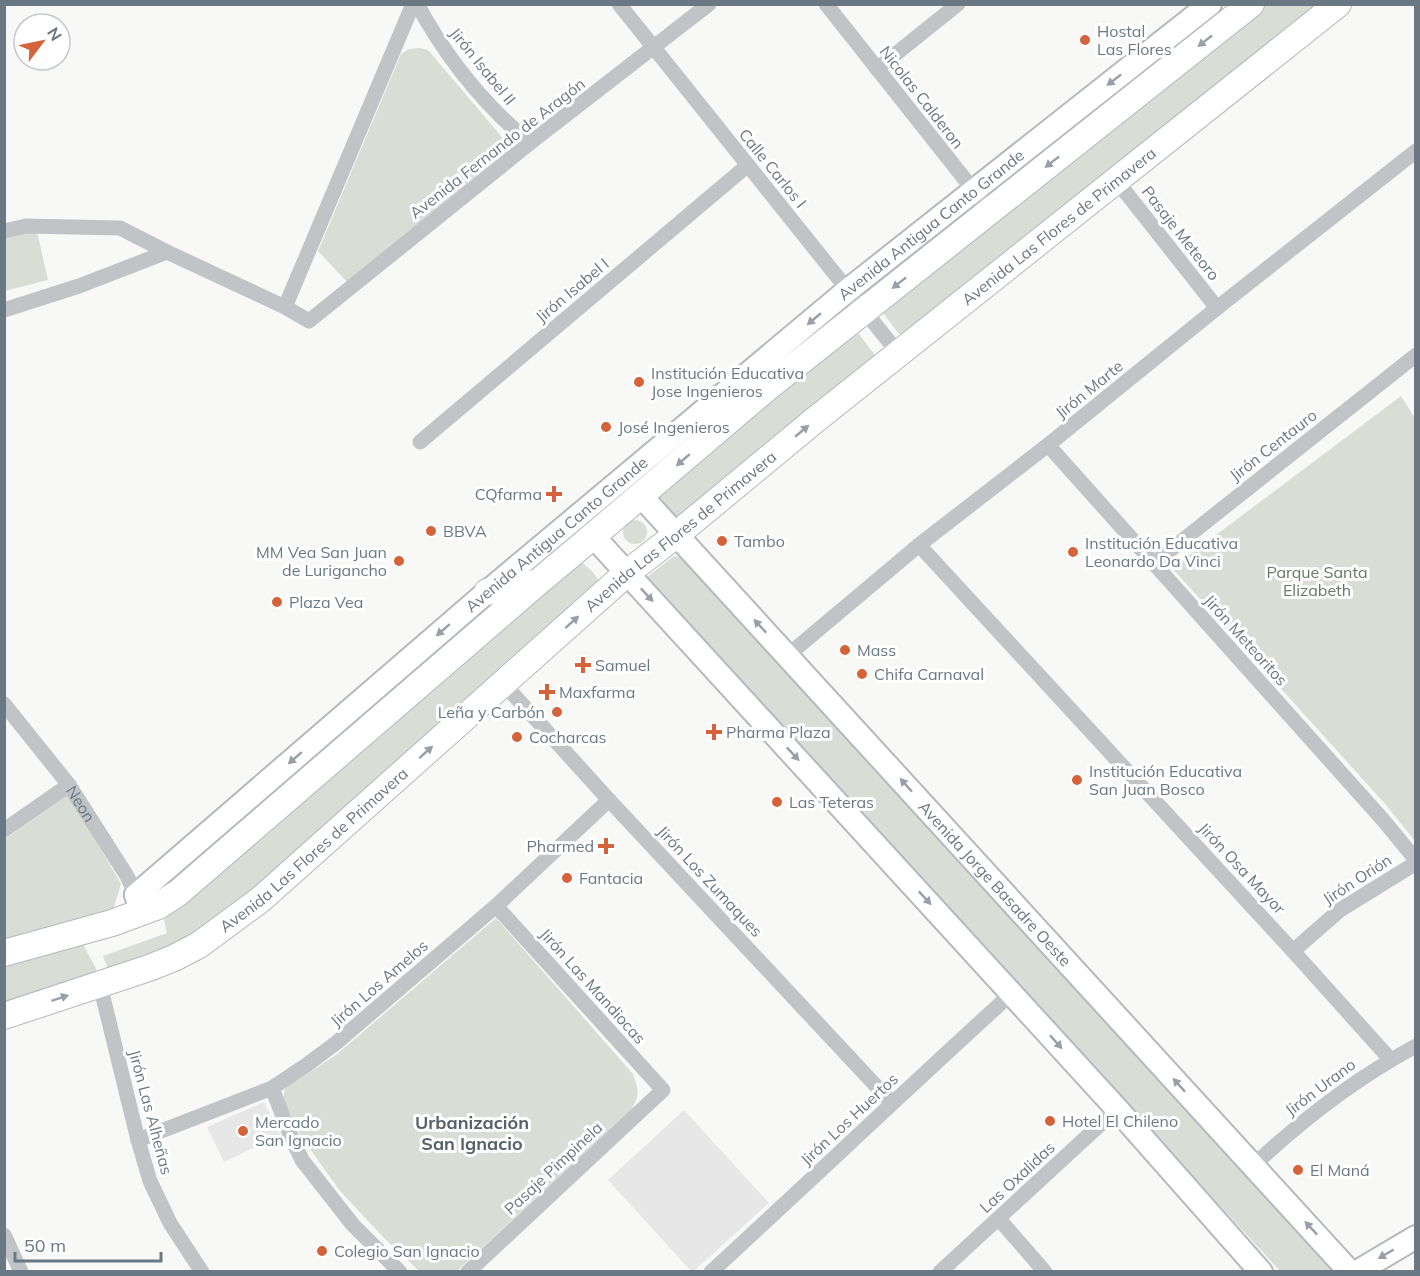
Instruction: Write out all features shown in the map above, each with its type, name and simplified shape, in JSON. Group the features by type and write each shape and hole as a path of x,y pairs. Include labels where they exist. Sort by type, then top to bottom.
{"main road":[{"name":"Avenida Antigua Canto Grande","path":"139,903 487,592 848,290 1210,4"},
{"path":"4,953 112,923 139,903 158,906 178,893 768,387 1251,4"},
{"name":"Avenida Las Flores de Primavera","path":"4,1016 174,958 199,945 260,900 627,573 815,420 1338,4"},
{"name":"Avenida Jorge Basadre Oeste","path":"641,496 1350,1272"},
{"path":"593,536 1117,1108 1261,1272"},
{"path":"487,592 504,587 537,583"},
{"path":"1357,1272 1416,1237"}],"street":[{"name":"Jirón Isabel II","path":"415,4 459,70 508,125 530,143"},
{"path":"4,231 26,226 120,228 285,307 415,4"},
{"name":"Calle Carlos I","path":"619,4 899,354"},
{"name":"Avenida Fernando de Aragón","path":"285,307 309,321 530,143 709,4"},
{"name":"Nicolas Calderon","path":"826,4 990,211"},
{"path":"877,69 958,4"},
{"name":"Jirón Marte","path":"787,656 919,545 1416,151"},
{"name":"Jirón Isabel I","path":"420,442 748,165"},
{"name":"Pasaje Meteoro","path":"1116,180 1217,308"},
{"path":"4,310 80,286 166,252"},
{"name":"Jirón Centauro","path":"1154,563 1416,355"},
{"name":"Jirón Meteoritos","path":"1048,445 1384,821 1416,862"},
{"name":"Jirón Osa Mayor","path":"919,545 1390,1059"},
{"name":"Jirón Los Zumaques","path":"503,683 892,1103"},
{"name":"Neon","path":"4,704 69,785 127,876 139,903"},
{"path":"4,830 69,785"},
{"name":"Jirón Los Amelos","path":"138,1140 272,1088 336,1043 496,906 609,800"},
{"name":"Jirón Orión","path":"1293,951 1340,910 1416,862"},
{"name":"Jirón Las Mandiocas","path":"496,906 663,1090"},
{"name":"Jirón Las Alheñas","path":"100,985 150,1181 186,1250 202,1272"},
{"name":"Jirón Los Huertos","path":"711,1272 1012,993"},
{"name":"Jirón Urano","path":"1253,1166 1328,1101 1390,1059 1416,1046"},
{"path":"272,1088 302,1160 353,1225 399,1272"},
{"name":"Pasaje Pimpinela","path":"468,1272 663,1090"},
{"name":"Las Oxalidas","path":"940,1272 1117,1108"},
{"path":"999,1219 1045,1272"},
{"path":"4,1235 21,1272"}],"shaded area":[{"name":"Mercado San Ignacio","path":"264,1102 280,1135 224,1162 207,1127"},
{"path":"684,1110 769,1203 694,1271 691,1271 608,1180"}],"green space":[{"path":"1266,5 1323,5 908,335 899,334 883,313 883,306"},
{"path":"409,49 428,50 507,143 508,152 347,282 318,251 401,54"},
{"path":"36,227 48,280 5,291 5,235"},
{"path":"859,334 874,354 873,365 679,520 656,500 661,490 849,336"},
{"name":"Parque Santa Elizabeth","path":"1401,396 1416,420 1415,841 1386,805 1172,568"},
{"path":"635,520 644,523 647,532 644,541 635,544 626,541 623,532 626,523"},
{"path":"674,556 687,558 1336,1267 1334,1271 1280,1271 651,589 646,578"},
{"path":"578,559 592,571 603,586 300,855 189,944 109,972 103,956 167,933 163,915"},
{"path":"69,794 121,884 113,910 5,942 4,840"},
{"path":"496,918 633,1074 637,1096 631,1110 456,1272 419,1271 340,1191 300,1135 283,1098 285,1088 336,1055"},
{"path":"83,943 99,978 5,1005 5,967"}],"place":[{"name":"Hostal Las Flores","path":"1085,40"},
{"name":"Institución Educativa Jose Ingenieros","path":"639,382"},
{"name":"José Ingenieros","path":"606,427"},
{"name":"CQfarma","path":"554,494"},
{"name":"BBVA","path":"431,531"},
{"name":"Tambo","path":"722,541"},
{"name":"Institución Educativa Leonardo Da Vinci","path":"1073,552"},
{"name":"MM Vea San Juan de Lurigancho","path":"399,561"},
{"name":"Plaza Vea","path":"277,602"},
{"name":"Mass","path":"845,650"},
{"name":"Samuel","path":"583,665"},
{"name":"Chifa Carnaval","path":"862,674"},
{"name":"Maxfarma","path":"547,692"},
{"name":"Leña y Carbón","path":"557,712"},
{"name":"Pharma Plaza","path":"714,732"},
{"name":"Cocharcas","path":"517,737"},
{"name":"Institución Educativa San Juan Bosco","path":"1077,780"},
{"name":"Las Teteras","path":"777,802"},
{"name":"Pharmed","path":"606,846"},
{"name":"Fantacia","path":"567,878"},
{"name":"Hotel El Chileno","path":"1050,1121"},
{"name":"Mercado San Ignacio","path":"243,1131"},
{"name":"El Maná","path":"1298,1170"},
{"name":"Colegio San Ignacio","path":"322,1251"}],"district":[{"name":"Urbanización San Ignacio","path":"472,1133"}]}
